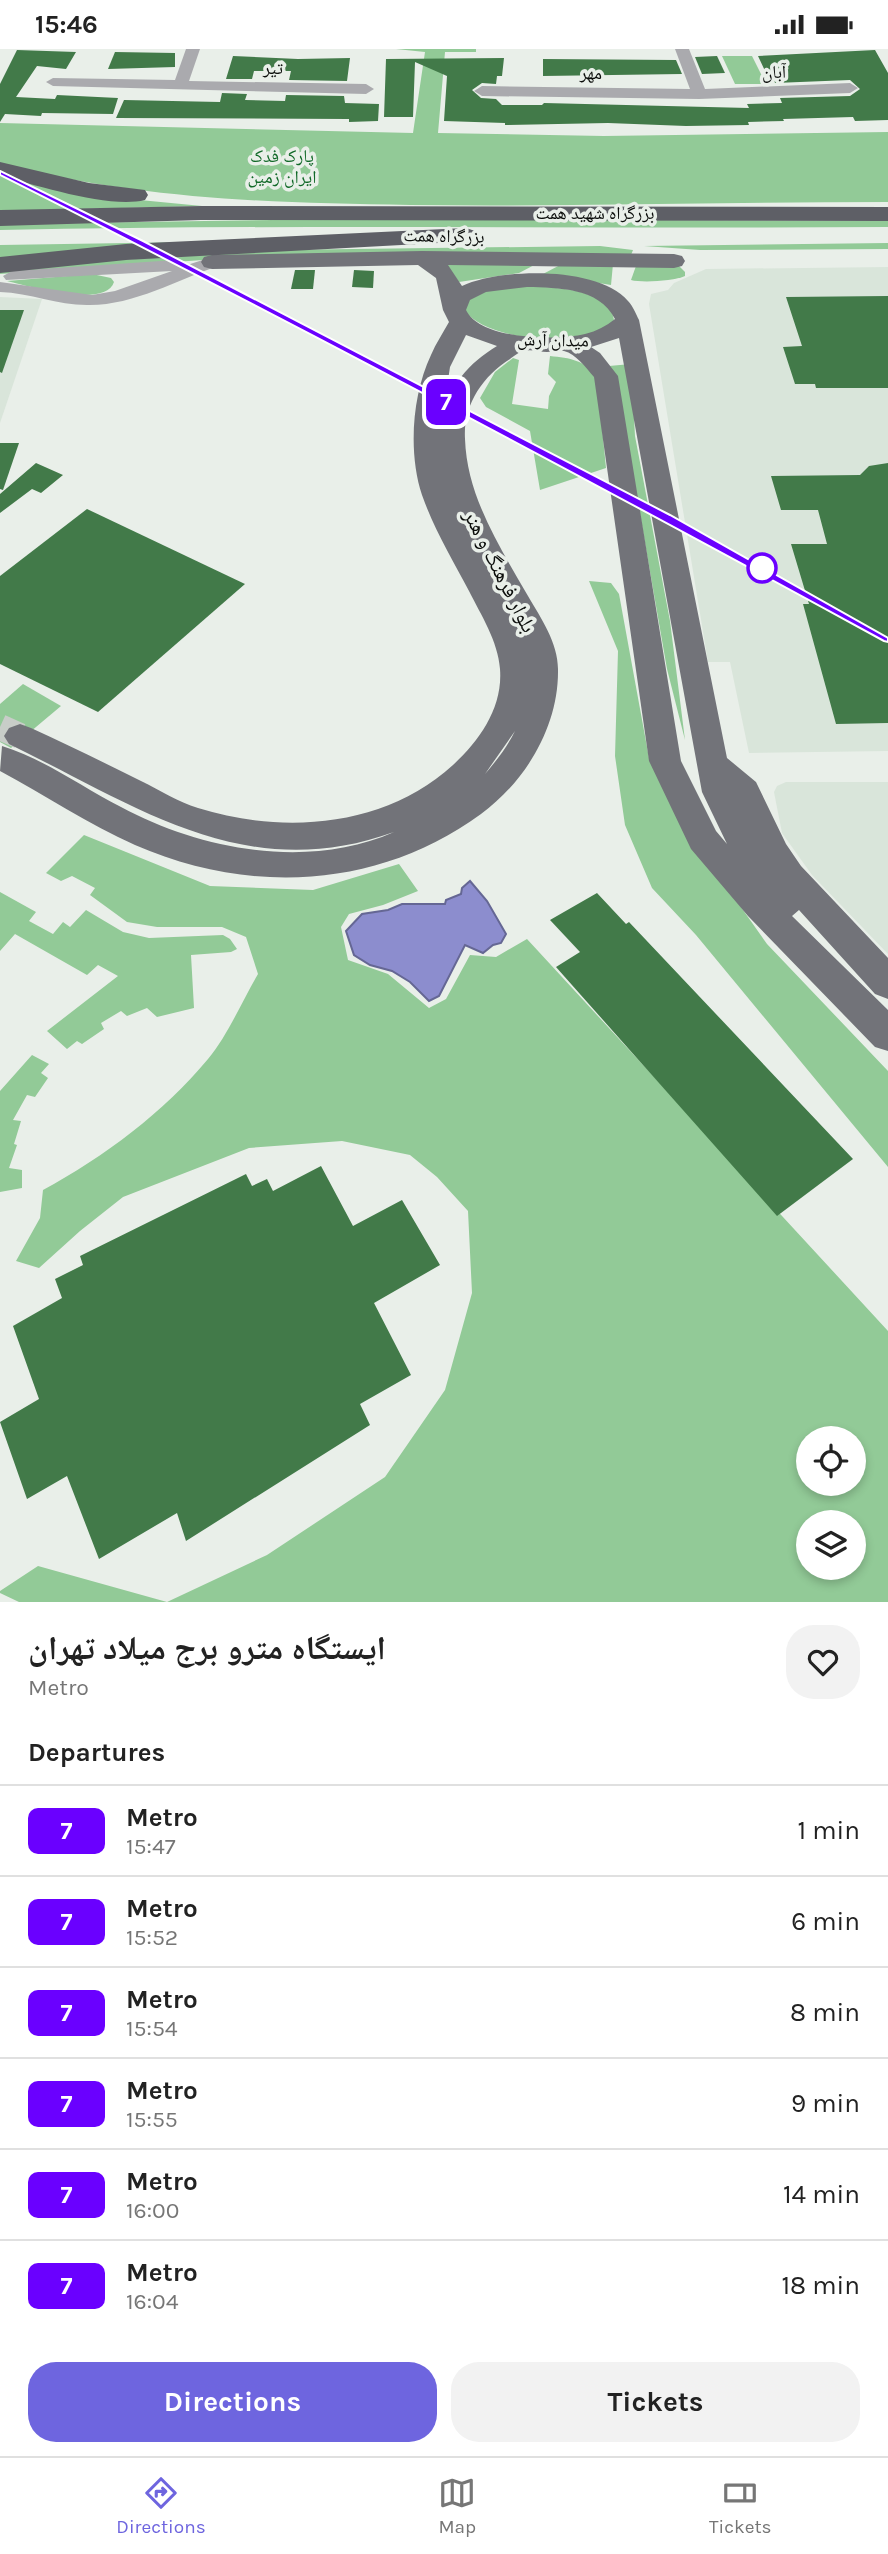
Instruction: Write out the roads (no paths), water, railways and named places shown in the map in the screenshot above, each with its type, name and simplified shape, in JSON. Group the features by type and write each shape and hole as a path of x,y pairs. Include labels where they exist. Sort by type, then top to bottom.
{"highway":[{"path":"0,169 89,190 302,213"},
{"path":"0,218 302,213"},
{"name":"بزرگراه شهید همت","path":"302,213 888,214"},
{"name":"بزرگراه همت","path":"0,238 266,234 888,235"},
{"path":"0,265 139,252 469,236"}],"main road":[{"path":"422,258 447,276 452,285 458,314"},
{"path":"212,262 422,258 624,258 674,261"},
{"path":"521,280 562,258"},
{"path":"624,258 624,312 718,792 763,877 801,922 888,1008"},
{"path":"458,314 461,295 477,287 521,280 579,285 600,291 624,312"},
{"name":"میدان آرش","path":"458,314 483,333 520,342 570,344 604,338 615,332 624,312"},
{"name":"بلوار فرهنگ و هنر","path":"24,753 147,836 209,856 279,864 354,859 396,846 426,833 484,796 521,753 541,706 543,665 531,627 471,517 456,477 442,355 458,314"},
{"name":"بلوار فرهنگ و هنر","path":"446,396 520,342"},
{"path":"570,344 591,358 606,376 659,734 665,761 692,821 703,840 760,906 888,1035"},
{"path":"442,355 484,366"},
{"path":"712,763 744,791 773,852 789,876 888,983"}],"street":[{"path":"53,82 180,86 193,49"},
{"path":"682,49 699,94"},
{"name":"تیر","path":"180,86 366,89"},
{"name":"آبان","path":"699,94 850,88"},
{"name":"مهر","path":"482,91 699,94"},
{"path":"0,278 212,262"},
{"path":"0,287 45,291 71,298 103,299 212,262"},
{"path":"79,271 117,276 120,281 119,288 103,299"}],"water":[{"path":"470,881 487,901 506,934 501,943 493,945 483,953 465,945 439,996 429,1001 410,982 354,955 346,931 362,914 388,910 402,904 445,904 446,900 461,894 462,888"}],"tunnel":[{"path":"0,727 20,736"}],"metro line":[{"name":"7","path":"0,174 139,243 666,517 888,638"}],"park label":[{"name":"پارک فدک ایران زمین","path":"282,166"}]}
